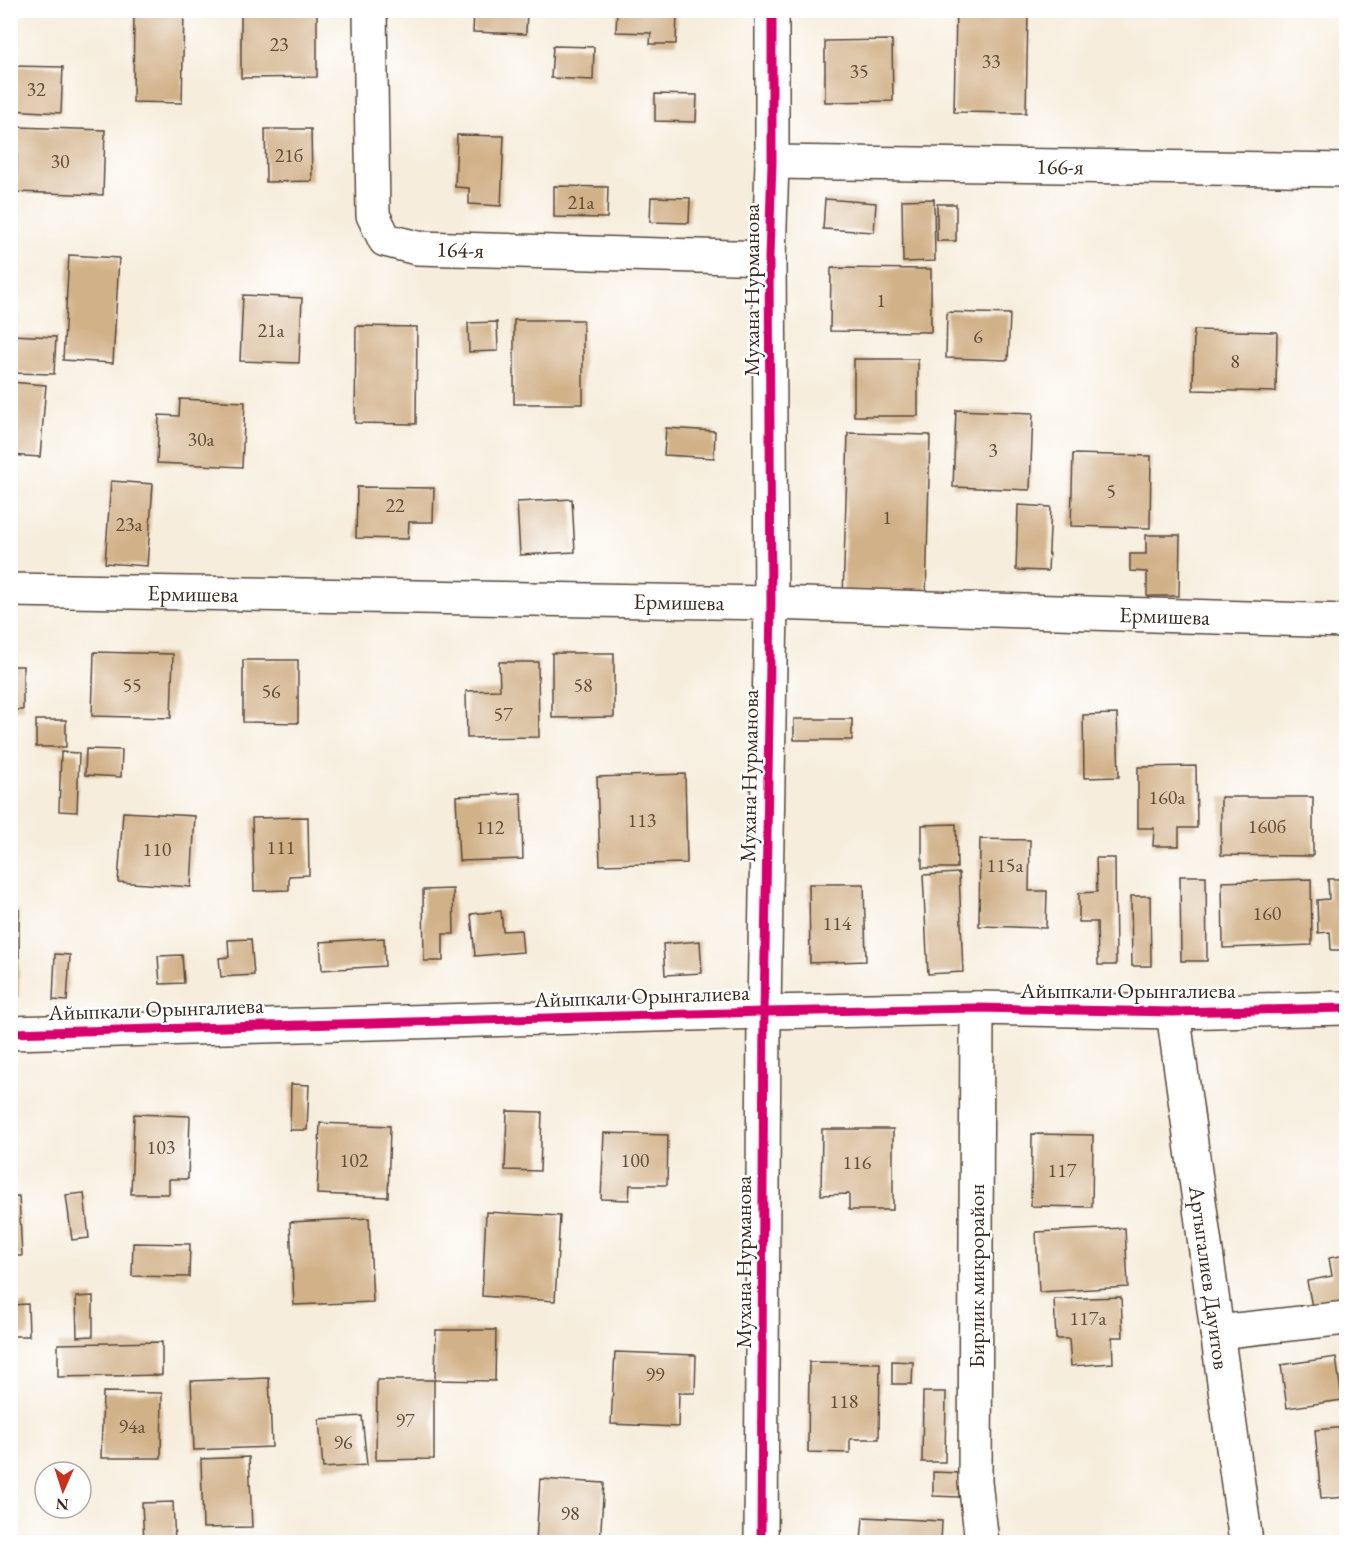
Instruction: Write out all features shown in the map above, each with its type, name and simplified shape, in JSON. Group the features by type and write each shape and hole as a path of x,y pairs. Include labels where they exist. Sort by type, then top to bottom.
{"street":[{"name":"164-я","path":"370,10 373,215 385,240 417,248 769,258"},
{"name":"Мухана Нурманова","path":"761,1542 764,1012 771,603 769,258 772,162 772,10"},
{"name":"166-я","path":"772,162 1347,170"},
{"name":"Ермишева","path":"10,590 771,603 1347,621"},
{"name":"Айыпкали Орынгалиева","path":"10,1033 977,1008 1173,1012 1347,1008"},
{"name":"Бирлик микрорайон","path":"977,1008 975,1482 982,1542"},
{"name":"Артыгалиев Дауитов","path":"1173,1012 1246,1542"},
{"path":"1217,1332 1347,1318"}],"building":[{"path":"317,10 317,77 241,78 241,11"},
{"path":"474,10 527,10 526,34 473,32"},
{"path":"617,10 677,10 676,44 650,44 651,33 616,32"},
{"path":"889,10 925,10 925,17 889,17"},
{"path":"956,10 1028,11 1026,113 954,112"},
{"path":"1067,10 1107,10 1107,17 1067,15"},
{"path":"134,11 184,11 182,103 133,102"},
{"path":"892,40 893,101 825,102 825,41"},
{"path":"553,46 594,47 593,80 551,78"},
{"path":"10,66 63,67 61,113 10,110"},
{"path":"655,94 697,95 696,122 655,121"},
{"path":"18,127 105,130 103,195 16,192"},
{"path":"265,129 311,129 312,181 266,182"},
{"path":"457,135 504,136 501,206 469,204 469,188 455,187"},
{"path":"554,186 608,187 607,218 554,217"},
{"path":"651,197 690,198 689,223 650,222"},
{"path":"825,199 876,203 874,232 823,229"},
{"path":"934,199 935,261 903,262 902,200"},
{"path":"937,204 956,204 956,241 937,241"},
{"path":"69,255 119,258 113,363 63,360"},
{"path":"831,268 931,269 931,332 830,331"},
{"path":"243,295 302,298 299,363 240,361"},
{"path":"947,312 1010,314 1008,360 946,358"},
{"path":"514,320 583,320 583,404 514,404"},
{"path":"497,322 498,351 469,352 468,323"},
{"path":"356,326 417,327 416,424 355,423"},
{"path":"1194,330 1277,332 1276,392 1193,390"},
{"path":"10,335 56,337 54,374 10,373"},
{"path":"854,359 918,359 918,416 854,416"},
{"path":"10,382 46,385 40,457 10,455"},
{"path":"180,399 245,402 242,467 157,463 159,415 179,416"},
{"path":"956,410 1033,413 1030,490 953,487"},
{"path":"666,428 715,431 714,458 664,455"},
{"path":"848,433 930,435 926,600 843,598"},
{"path":"1073,454 1151,456 1150,528 1071,526"},
{"path":"111,481 153,484 147,566 105,563"},
{"path":"357,487 434,488 433,522 409,522 408,539 356,538"},
{"path":"572,499 575,552 520,555 517,502"},
{"path":"1018,505 1051,507 1048,571 1016,570"},
{"path":"1146,535 1180,535 1179,596 1147,596 1147,572 1130,571 1130,554 1146,554"},
{"path":"94,652 173,654 171,718 92,716"},
{"path":"552,653 614,653 614,717 552,718"},
{"path":"243,660 298,660 298,723 243,722"},
{"path":"499,662 538,662 539,737 467,738 466,691 500,690"},
{"path":"10,666 23,666 23,710 10,710"},
{"path":"1117,714 1119,777 1084,778 1083,715"},
{"path":"794,719 852,719 852,740 794,740"},
{"path":"36,720 66,720 66,747 36,747"},
{"path":"86,749 122,750 121,777 85,775"},
{"path":"61,752 79,753 77,812 59,811"},
{"path":"1196,766 1197,828 1179,828 1179,846 1153,846 1154,828 1138,828 1138,767"},
{"path":"685,774 687,863 600,865 597,777"},
{"path":"521,793 523,859 459,861 456,796"},
{"path":"1221,797 1313,797 1313,856 1221,855"},
{"path":"123,812 195,816 191,887 118,882"},
{"path":"308,817 309,875 289,876 289,890 254,891 252,818"},
{"path":"956,824 957,868 922,868 922,825"},
{"path":"980,839 1030,840 1029,891 1047,891 1046,928 979,926"},
{"path":"1096,858 1115,858 1116,965 1098,965 1097,922 1079,922 1079,893 1097,892"},
{"path":"959,873 963,972 928,974 923,875"},
{"path":"1180,876 1206,876 1207,961 1181,961"},
{"path":"1311,879 1312,945 1223,948 1222,882"},
{"path":"1328,879 1346,879 1346,950 1331,950 1330,932 1318,933 1317,900 1329,899"},
{"path":"809,884 864,884 866,961 810,963"},
{"path":"453,889 454,934 443,934 443,961 424,961 423,890"},
{"path":"1131,896 1150,896 1151,966 1132,966"},
{"path":"10,910 19,910 19,997 10,997"},
{"path":"501,911 503,931 521,930 523,952 475,956 471,914"},
{"path":"384,938 385,966 322,970 320,942"},
{"path":"251,939 254,975 221,977 219,958 229,957 228,940"},
{"path":"700,941 702,973 665,975 663,944"},
{"path":"55,954 70,955 67,1001 53,1000"},
{"path":"182,955 184,983 160,984 158,956"},
{"path":"291,1084 309,1085 307,1130 290,1130"},
{"path":"507,1111 542,1112 540,1171 505,1170"},
{"path":"134,1114 190,1116 188,1179 169,1179 169,1194 131,1194"},
{"path":"320,1123 390,1126 388,1197 317,1194"},
{"path":"822,1129 893,1129 893,1210 849,1210 849,1194 821,1195"},
{"path":"604,1133 668,1135 667,1185 630,1185 629,1200 601,1199"},
{"path":"1032,1134 1093,1135 1092,1207 1031,1206"},
{"path":"84,1193 89,1238 72,1240 66,1195"},
{"path":"19,1196 22,1256 10,1256 10,1197"},
{"path":"486,1212 560,1216 555,1301 482,1296"},
{"path":"369,1218 373,1302 294,1305 290,1222"},
{"path":"1125,1228 1128,1287 1039,1292 1036,1232"},
{"path":"133,1243 190,1244 189,1277 132,1276"},
{"path":"1346,1255 1346,1301 1312,1307 1307,1281 1332,1276 1329,1258"},
{"path":"93,1296 93,1336 77,1337 76,1297"},
{"path":"1121,1297 1123,1337 1112,1337 1113,1363 1071,1366 1069,1339 1056,1339 1054,1299"},
{"path":"28,1304 29,1336 10,1336 10,1305"},
{"path":"436,1330 496,1330 495,1381 435,1380"},
{"path":"162,1342 162,1375 58,1377 58,1344"},
{"path":"615,1352 696,1355 695,1393 679,1393 678,1427 611,1424"},
{"path":"1336,1357 1342,1400 1287,1408 1281,1365"},
{"path":"892,1361 913,1362 912,1384 892,1384"},
{"path":"809,1362 880,1363 879,1439 850,1439 850,1453 808,1452"},
{"path":"269,1378 272,1447 194,1450 191,1381"},
{"path":"377,1380 434,1380 434,1459 376,1460"},
{"path":"103,1392 162,1393 161,1458 101,1458"},
{"path":"923,1392 946,1392 945,1462 922,1462"},
{"path":"362,1416 367,1465 323,1468 319,1419"},
{"path":"1346,1427 1346,1497 1321,1499 1315,1430"},
{"path":"249,1457 252,1527 203,1528 201,1459"},
{"path":"933,1472 960,1473 959,1497 933,1496"},
{"path":"540,1479 604,1483 600,1542 536,1542"},
{"path":"173,1502 175,1542 144,1542 142,1503"},
{"path":"863,1517 942,1521 941,1542 861,1542"}],"cycle path":[{"path":"761,1542 764,1012 771,603 769,258 772,162 772,10"},
{"path":"10,1033 977,1008 1173,1012 1346,1008"}]}
